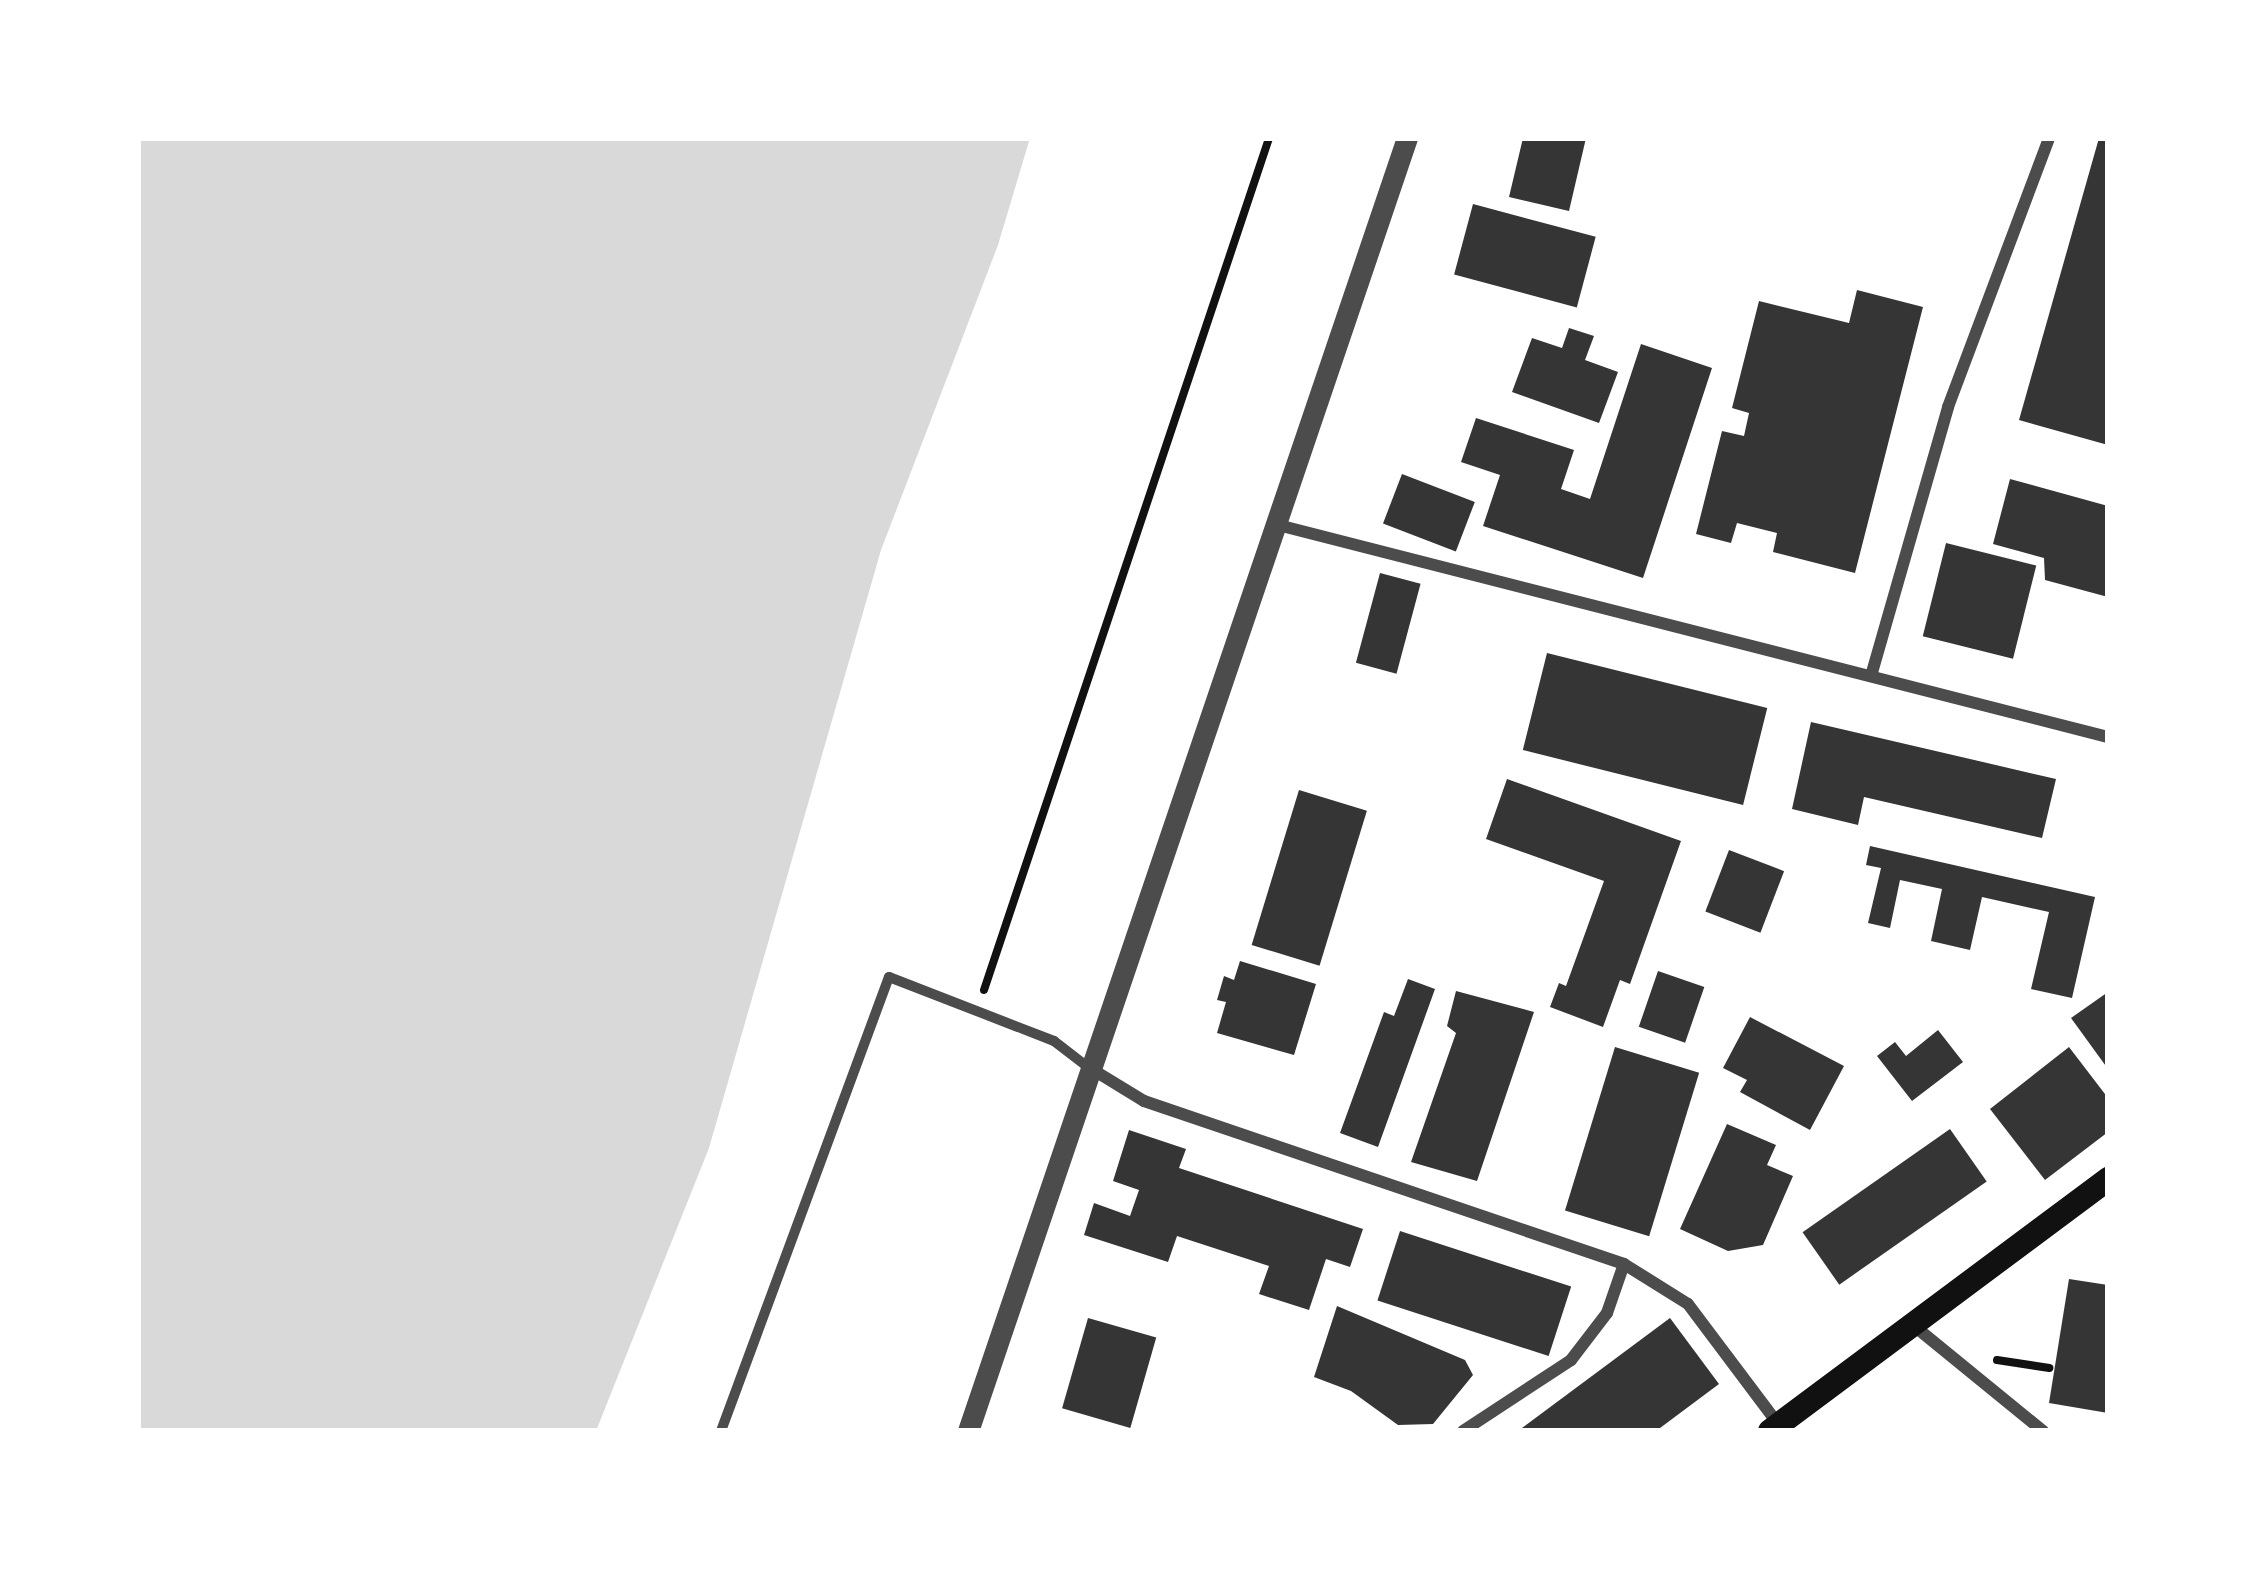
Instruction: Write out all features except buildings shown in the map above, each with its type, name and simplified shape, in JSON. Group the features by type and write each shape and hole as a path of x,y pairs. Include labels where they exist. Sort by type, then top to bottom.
{"main road":[{"path":"1774,1428 2108,1178"}],"street":[{"path":"968,1431 1407,138"},
{"path":"1871,676 1948,407 2049,138"},
{"path":"1278,526 2108,736"},
{"path":"721,1431 890,977 1054,1041 1144,1101 1624,1264 1688,1304 1774,1428"},
{"path":"1463,1431 1571,1360 1607,1313 1624,1264"},
{"path":"1912,1324 2043,1431"}],"path":[{"path":"977,1011 1269,138"}],"shaded area":[{"path":"138,138 1030,138 998,245 881,550 709,1148 596,1431 138,1431"}]}
